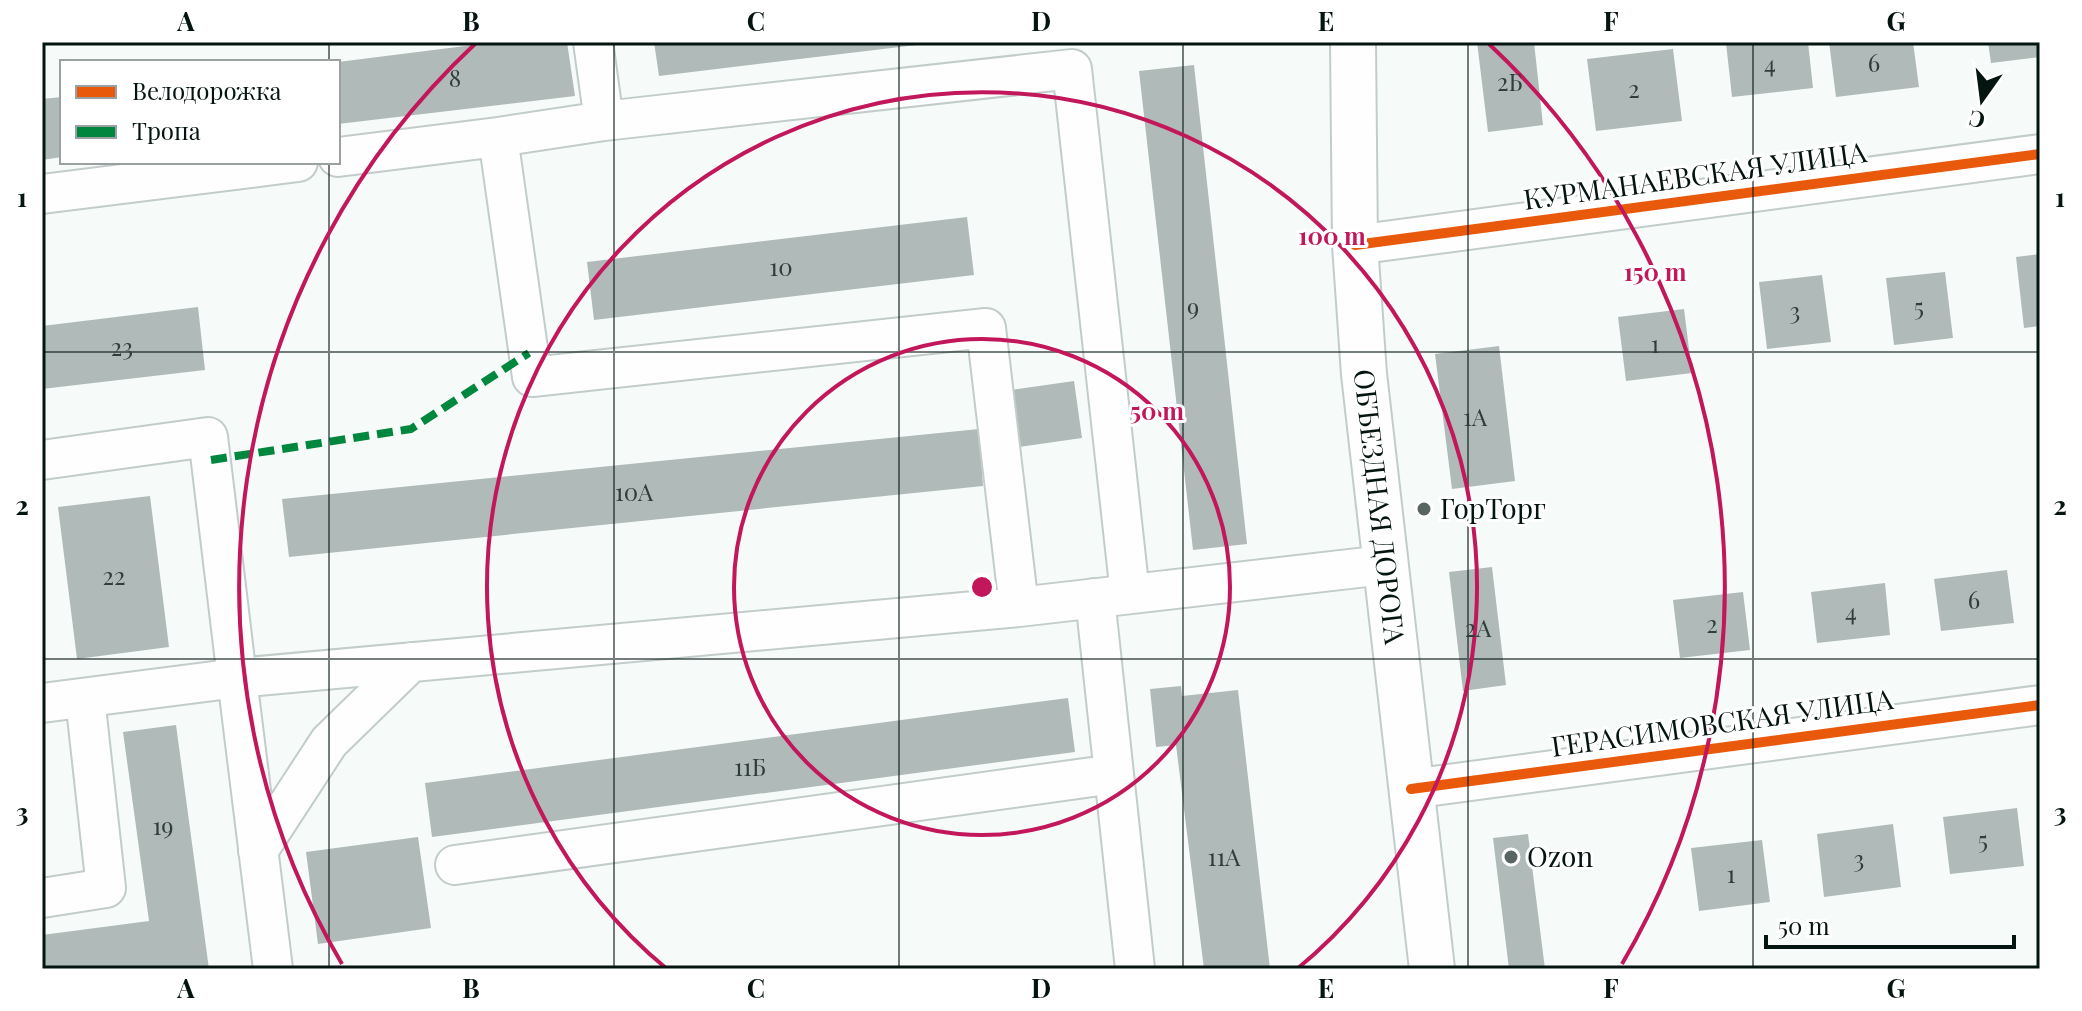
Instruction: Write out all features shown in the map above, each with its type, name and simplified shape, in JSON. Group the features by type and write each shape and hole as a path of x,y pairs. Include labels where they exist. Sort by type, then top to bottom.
{"main road":[{"name":"ОБЪЕЗДНАЯ ДОРОГА","path":"1353,42 1355,245 1364,374 1432,969"}],"street":[{"path":"593,42 604,121"},
{"path":"340,157 604,121 1072,69 1112,596 1114,774 1135,969"},
{"path":"498,137 532,377 986,328 1019,607"},
{"name":"КУРМАНАЕВСКАЯ УЛИЦА","path":"1355,245 2040,154"},
{"path":"42,194 282,164"},
{"path":"42,460 208,437 273,969"},
{"path":"42,703 237,678 1019,607 1384,565"},
{"path":"258,851 329,742 411,662"},
{"path":"42,898 106,888 85,698"},
{"name":"ГЕРАСИМОВСКАЯ УЛИЦА","path":"1411,789 2040,705"},
{"path":"455,865 1114,774"}],"building":[{"path":"497,42 567,42 575,96 340,124 340,62"},
{"path":"654,42 925,42 925,44 659,76"},
{"path":"1477,42 1534,42 1543,125 1488,132"},
{"path":"1808,42 1813,88 1732,97 1726,43"},
{"path":"1829,42 1913,42 1919,87 1836,97"},
{"path":"1988,42 2040,42 2040,57 1991,63"},
{"path":"1673,49 1682,121 1596,131 1587,59"},
{"path":"1194,65 1247,544 1193,550 1139,71"},
{"path":"60,97 60,157 42,160 42,99"},
{"path":"967,217 974,275 594,320 587,262"},
{"path":"2040,254 2040,326 2024,328 2016,257"},
{"path":"1945,272 1953,338 1894,345 1886,278"},
{"path":"1822,275 1831,342 1767,349 1759,282"},
{"path":"198,307 205,370 42,389 42,326"},
{"path":"1684,309 1692,373 1626,381 1618,317"},
{"path":"1499,346 1515,481 1452,489 1435,354"},
{"path":"1074,381 1082,438 1019,447 1011,390"},
{"path":"979,429 983,486 289,557 282,499"},
{"path":"150,496 169,647 77,659 58,507"},
{"path":"1492,567 1506,685 1463,691 1449,572"},
{"path":"2007,570 2014,623 1941,631 1934,579"},
{"path":"1885,583 1890,635 1817,643 1811,592"},
{"path":"1743,592 1750,650 1680,658 1673,600"},
{"path":"1181,686 1182,696 1238,690 1270,969 1204,969 1176,745 1156,747 1150,689"},
{"path":"1068,698 1075,752 432,837 425,783"},
{"path":"176,725 209,969 42,969 42,935 149,921 123,732"},
{"path":"2017,808 2024,866 1950,874 1943,817"},
{"path":"1893,824 1901,887 1824,897 1817,834"},
{"path":"1528,834 1545,969 1509,969 1493,838"},
{"path":"418,837 431,928 318,944 306,852"},
{"path":"1762,840 1770,902 1699,911 1691,848"}],"marked path":[{"path":"211,460 411,429 529,353"}],"cycle path":[{"path":"1355,245 2040,154"},
{"path":"1411,789 2040,705"}],"place":[{"name":"ГорТорг","path":"1424,509"},
{"name":"Ozon","path":"1511,857"}]}
